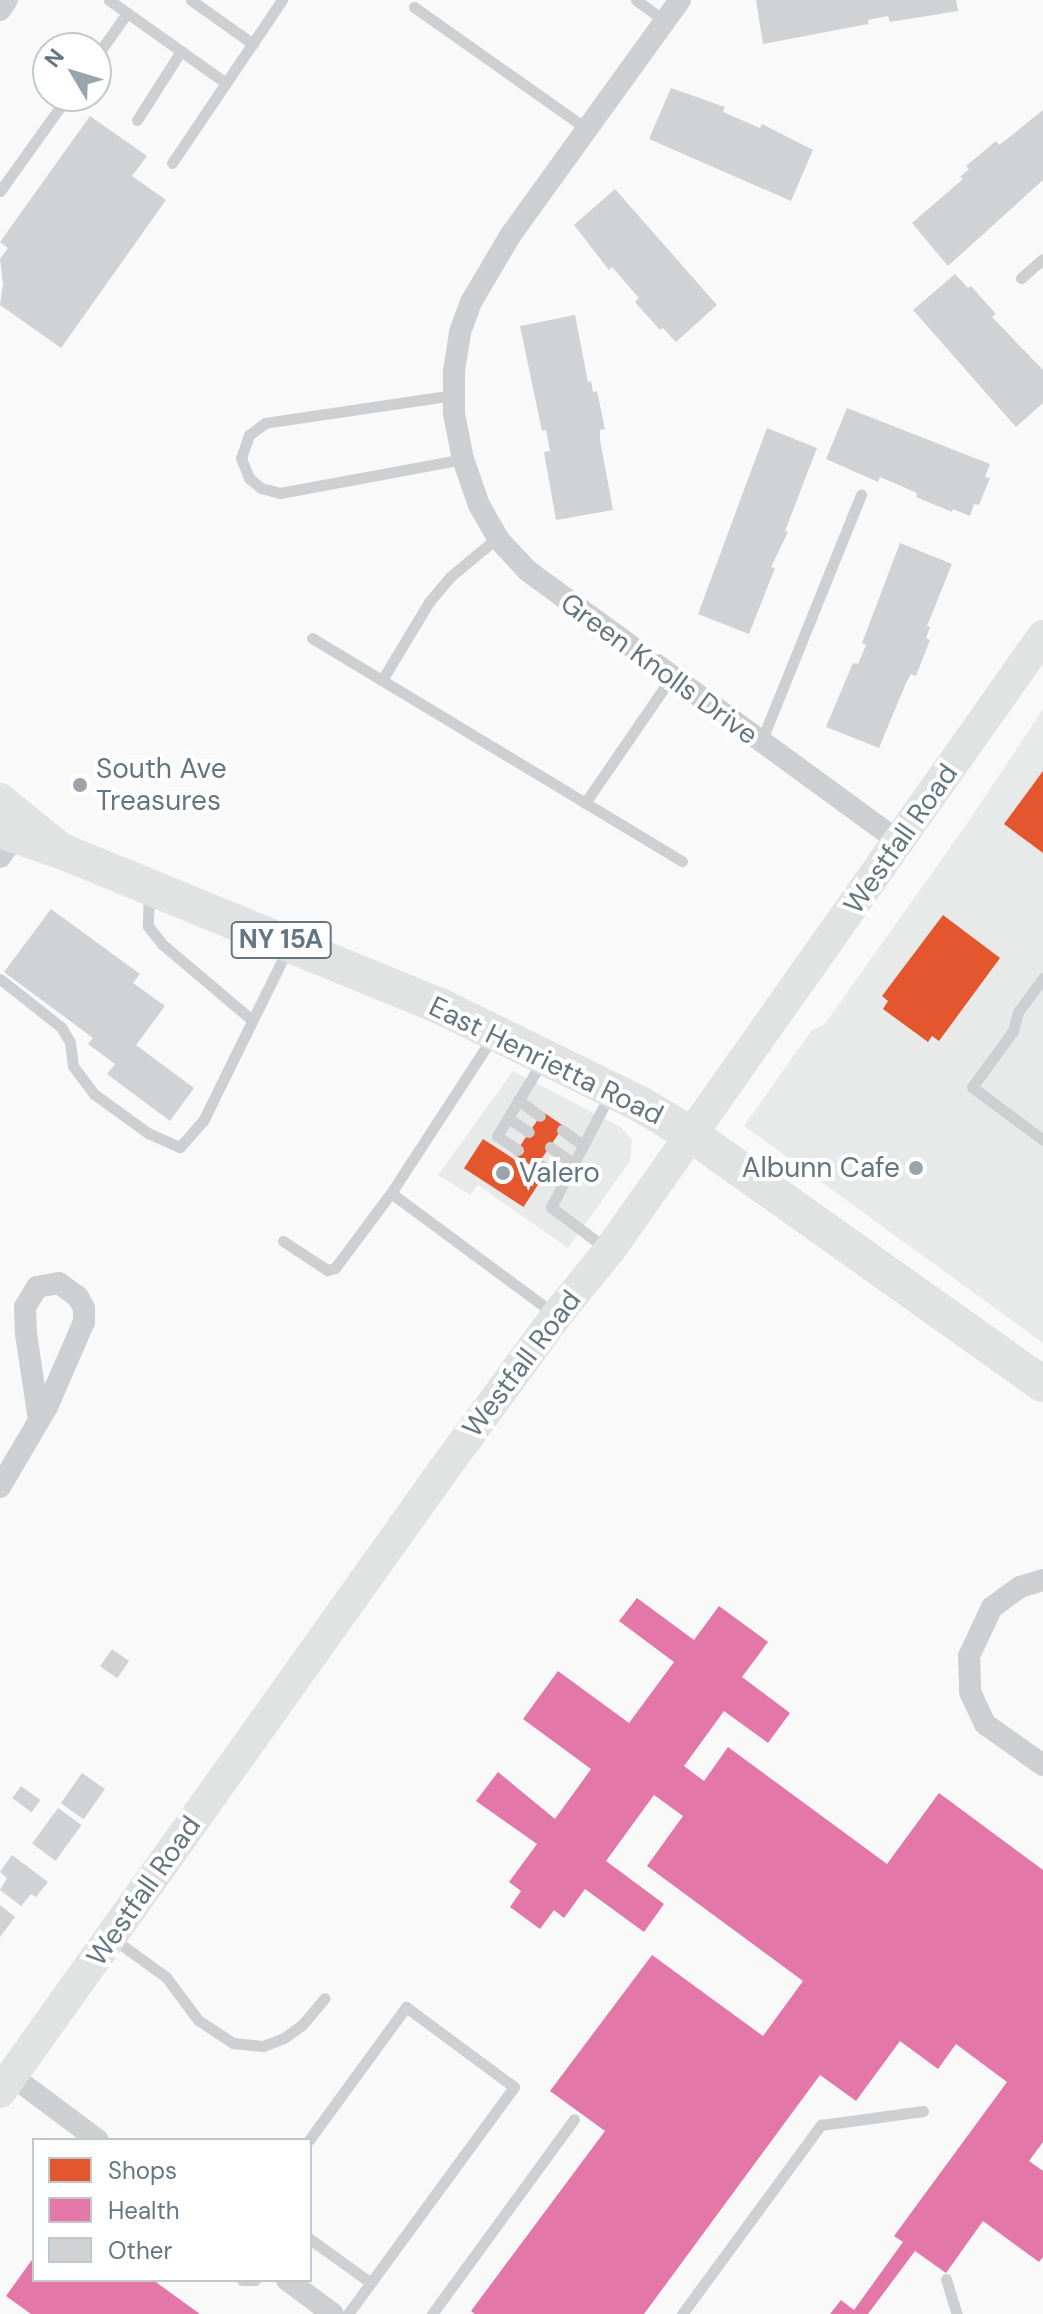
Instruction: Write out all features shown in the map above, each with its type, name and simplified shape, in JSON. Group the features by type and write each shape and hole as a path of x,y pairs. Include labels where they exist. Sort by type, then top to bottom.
{"main road":[{"name":"East Henrietta Road","path":"5,841 64,852 149,886 497,1031 612,1090 692,1135 1043,1384"}],"street":[{"path":"0,10 7,0"},
{"name":"Green Knolls Drive","path":"680,0 510,236 471,302 460,333 454,371 454,395 463,459 479,505 498,537 528,571 559,597 900,842"},
{"name":"Westfall Road","path":"6,2084 556,1316 609,1251 1043,636"},
{"path":"0,799 64,852"},
{"path":"0,1487 39,1420 84,1322 84,1308 78,1297 59,1283 37,1287 25,1307 39,1420"},
{"path":"1043,1580 1020,1587 992,1607 969,1656 970,1692 985,1724 1043,1765"},
{"path":"6,2084 95,2138"},
{"path":"290,2282 333,2314"}],"lane":[{"path":"109,0 226,83"},
{"path":"191,0 253,44"},
{"path":"172,163 282,0"},
{"path":"636,0 665,21"},
{"path":"414,7 587,129"},
{"path":"112,34 127,13"},
{"path":"137,120 181,51"},
{"path":"0,191 57,112"},
{"path":"1021,278 1043,259"},
{"path":"454,395 265,423 249,435 241,458 249,478 261,488 280,493 463,459"},
{"path":"760,742 861,494"},
{"path":"382,680 429,602 450,577 498,537"},
{"path":"312,638 682,861"},
{"path":"585,803 671,678"},
{"path":"149,886 148,926 162,944 252,1020"},
{"path":"4,983 61,1027 70,1042 73,1066 94,1094 148,1133 180,1147 203,1121 290,944"},
{"path":"1043,978 1018,1012 1013,1031 972,1087 1043,1140"},
{"path":"283,1241 327,1270 335,1268 391,1193 497,1031"},
{"path":"518,1150 497,1136 545,1055"},
{"path":"609,1251 551,1207 612,1090"},
{"path":"518,1100 540,1116"},
{"path":"508,1118 529,1132"},
{"path":"562,1130 583,1145"},
{"path":"550,1147 573,1163"},
{"path":"539,1164 563,1181"},
{"path":"391,1193 556,1316"},
{"path":"111,1937 166,1977 198,2020 233,2043 263,2046 284,2038 302,2025 325,1998"},
{"path":"310,2138 406,2007 514,2087 348,2314"},
{"path":"682,2314 821,2125 923,2111"},
{"path":"432,2314 574,2119"},
{"path":"312,2240 371,2283"},
{"path":"946,2279 957,2314"}],"shaded area":[{"path":"1043,709 1043,1343 744,1126 812,1030 824,1025 969,821"},
{"path":"513,1071 622,1128 632,1140 630,1161 568,1248 478,1185 470,1195 438,1175"}],"building: Shops":[{"path":"1043,771 1043,853 1004,824"},
{"path":"943,915 1000,958 939,1041 932,1036 928,1042 883,1009 888,1001 882,996"},
{"path":"543,1112 564,1126 535,1168 514,1154"},
{"name":"Valero","path":"483,1139 543,1178 523,1207 464,1168"}],"building: Health":[{"path":"637,1598 694,1640 719,1606 768,1642 742,1677 790,1713 768,1743 724,1711 684,1766 704,1781 728,1747 887,1864 939,1793 1043,1870 1043,2142 1029,2161 1043,2171 1043,2257 1039,2262 983,2221 946,2273 915,2251 868,2314 830,2314 841,2300 854,2310 903,2242 894,2236 1007,2082 956,2044 938,2069 900,2041 856,2101 820,2075 644,2314 475,2314 471,2311 605,2131 550,2091 652,1955 763,2036 803,1981 647,1866 683,1816 654,1795 606,1861 664,1904 644,1932 585,1889 564,1918 554,1910 540,1929 510,1907 521,1891 509,1882 537,1844 476,1801 498,1772 555,1819 591,1769 523,1719 558,1671 629,1723 674,1662 619,1621"},
{"path":"32,2260 32,2282 156,2282 200,2314 31,2314 6,2296"}],"building: Other":[{"path":"756,0 956,0 958,11 890,22 888,16 868,20 868,24 763,44"},
{"path":"671,88 725,107 723,112 760,128 762,124 813,150 791,201 649,139"},
{"path":"1043,110 1043,180 948,266 912,223 963,179 960,177 969,169 966,166 996,141 999,145"},
{"path":"90,116 147,156 132,176 166,200 61,348 0,305 3,284 0,259 8,248 0,242"},
{"path":"615,189 717,305 676,342 663,328 660,330 635,302 639,298 612,267 609,270 574,225"},
{"path":"955,274 968,288 971,286 996,314 992,317 1043,370 1043,403 1016,427 913,310"},
{"path":"575,315 588,382 591,381 593,392 597,391 605,429 600,430 600,440 613,510 556,520 544,452 550,451 546,430 542,431 520,326"},
{"path":"847,408 990,464 985,477 990,478 979,505 974,504 970,516 953,509 952,512 880,477 878,482 826,459"},
{"path":"767,428 817,448 749,634 698,614"},
{"path":"900,543 952,564 927,626 930,627 926,638 930,640 916,676 911,674 906,683 879,748 826,727 853,663 858,664 866,645 862,643"},
{"path":"51,909 140,974 133,983 165,1006 136,1045 194,1088 170,1121 107,1074 115,1064 88,1044 93,1038 4,972"},
{"path":"112,1649 129,1661 117,1678 100,1666"},
{"path":"82,1773 105,1789 84,1819 61,1803"},
{"path":"21,1786 40,1800 32,1812 12,1798"},
{"path":"58,1808 81,1825 56,1861 32,1844"},
{"path":"12,1855 48,1882 36,1897 31,1894 21,1906 0,1890 7,1878 0,1872"},
{"path":"0,1905 15,1917 0,1937"}],"place":[{"name":"South Ave Treasures","path":"80,785"},
{"name":"Albunn Cafe","path":"916,1168"},
{"name":"Valero","path":"503,1173"}]}
